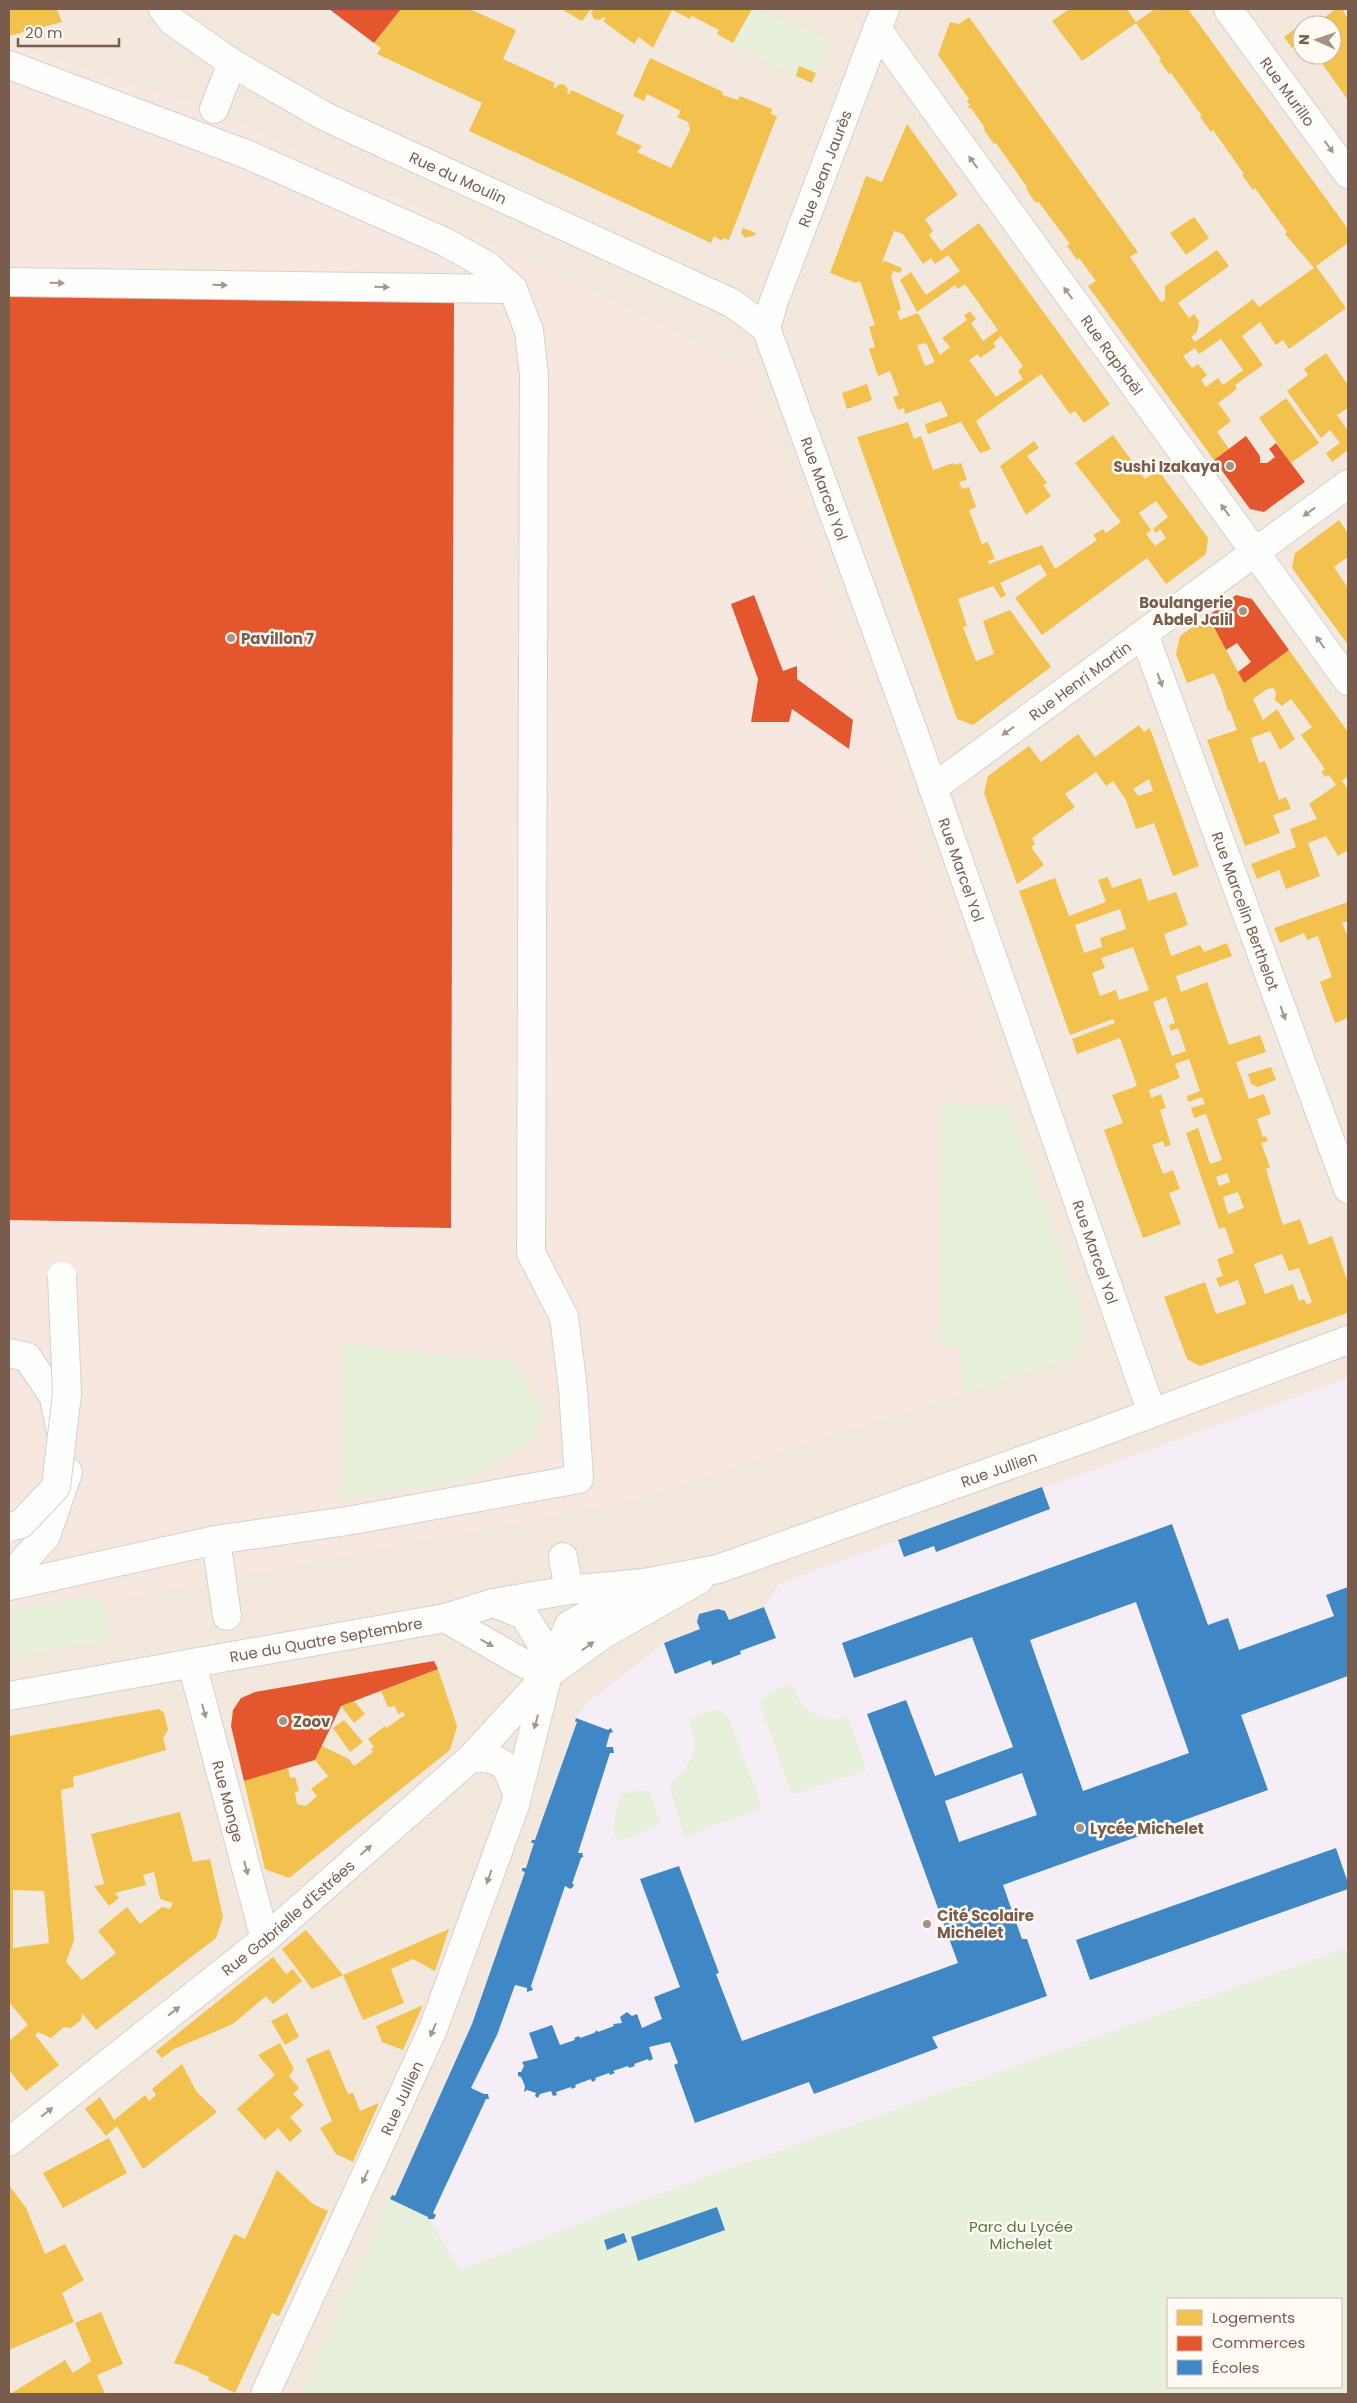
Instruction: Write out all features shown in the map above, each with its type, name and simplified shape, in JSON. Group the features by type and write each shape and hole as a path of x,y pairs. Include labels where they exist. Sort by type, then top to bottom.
{"street":[{"name":"Rue du Moulin","path":"163,9 172,21 232,63 326,117 732,303 766,328"},
{"name":"Rue Murillo","path":"1228,9 1348,174"},
{"name":"Rue Jean Jaurès","path":"766,328 774,301 881,19"},
{"name":"Rue Raphaël","path":"881,19 1348,682"},
{"path":"214,109 232,63"},
{"path":"9,64 273,166 445,242 488,266 514,289 529,331 534,375 531,1253 564,1317 573,1389 579,1479 347,1521 216,1540 9,1586"},
{"path":"9,282 514,289"},
{"name":"Rue Marcel Yol","path":"766,328 933,788 1152,1413"},
{"name":"Rue Henri Martin","path":"933,788 964,762 1144,634 1348,484"},
{"name":"Rue Marcelin Berthelot","path":"1144,634 1348,1189"},
{"path":"9,1527 21,1524 56,1487 67,1393 62,1276"},
{"name":"Rue Jullien","path":"644,1583 718,1569 1152,1413 1348,1340"},
{"path":"9,1577 46,1536 68,1471 54,1397 18,1355"},
{"path":"216,1540 227,1616"},
{"path":"563,1557 569,1590"},
{"path":"548,1674 604,1634 718,1569"},
{"path":"548,1674 569,1625 644,1583"},
{"name":"Rue du Quatre Septembre","path":"9,1696 445,1618 493,1603 569,1590 644,1583"},
{"path":"493,1603 524,1615 540,1641 548,1674"},
{"path":"445,1618 521,1662 548,1674"},
{"name":"Rue Monge","path":"192,1664 265,1938"},
{"name":"Rue Jullien","path":"265,2394 433,2030 515,1805 548,1674"},
{"name":"Rue Gabrielle d'Estrées","path":"9,2142 265,1938 472,1756 548,1674"},
{"path":"472,1756 494,1758 505,1765 517,1793"}],"shaded area":[{"path":"9,9 1348,9 1348,2394 9,2394"},
{"path":"9,43 199,105 271,137 648,318 749,371 1086,1326 1072,1358 630,1501 104,1602 83,1621 9,1633"},
{"name":"Cité Scolaire Michelet","path":"1348,1378 1348,2394 301,2394 390,2199 395,2196 472,2024 525,1873 522,1871 522,1868 526,1868 534,1844 531,1843 532,1840 535,1840 577,1722 575,1721 576,1718 586,1704 664,1643 699,1629 697,1622 699,1614 718,1609 725,1611 729,1619 764,1607 780,1583"}],"green space":[{"path":"752,9 830,38 816,73 800,66 796,76 733,43"},
{"path":"942,1104 1008,1106 1086,1326 1072,1358 964,1393 960,1347 939,1347"},
{"path":"343,1343 434,1355 512,1361 537,1398 544,1415 535,1439 465,1481 341,1500"},
{"path":"90,1596 104,1602 107,1640 9,1657 9,1610"},
{"path":"791,1684 806,1708 812,1713 828,1719 848,1717 867,1770 792,1795 760,1705 762,1700 769,1694"},
{"path":"713,1710 719,1710 729,1718 762,1808 684,1837 670,1787 692,1758 695,1744 689,1719"},
{"path":"649,1790 661,1824 622,1841 613,1835 616,1810 621,1796 624,1793"},
{"name":"Parc du Lycée Michelet","path":"1348,1947 1348,2394 301,2394 390,2199 428,2217 461,2270 614,2210"}],"building: Logements":[{"path":"9,9 57,9 62,22 9,36"},
{"path":"401,9 470,9 516,30 503,59 555,83 553,87 555,88 560,84 565,85 568,89 567,93 569,94 572,90 624,115 616,134 642,146 637,152 671,168 690,130 688,122 677,117 681,111 647,94 644,101 633,96 650,58 723,92 722,95 738,100 740,96 772,109 771,114 777,116 729,240 723,238 722,241 714,236 711,243 469,131 482,103 377,54 381,48 374,43"},
{"path":"561,9 591,9 582,21"},
{"path":"594,9 752,9 733,43 717,34 719,30 692,16 690,19 672,10 653,48 639,37 634,44 603,21 606,18 604,17 599,20 594,19 591,13"},
{"path":"1069,9 1127,9 1136,22 1155,9 1188,9 1348,229 1348,243 1316,266 1346,308 1289,349 1283,340 1276,345 1260,322 1242,336 1263,365 1235,385 1237,389 1218,403 1231,421 1217,432 1229,449 1214,460 1088,286 1096,281 1079,258 1077,260 1067,246 1070,244 1038,201 1036,203 1030,195 1027,187 996,143 994,144 984,130 985,128 971,108 967,108 970,105 967,101 969,99 938,55 950,22 959,24 969,17 1138,252 1130,257 1161,302 1165,300 1165,286 1217,250 1229,266 1178,303 1189,318 1194,314 1199,321 1197,332 1191,337 1195,342 1253,299 1259,307 1314,268 1285,234 1287,232 1255,188 1253,190 1242,175 1244,174 1213,130 1211,132 1200,117 1202,116 1171,73 1169,74 1159,60 1161,59 1136,23 1082,61 1052,21","holes":["1221,339 1243,370 1223,385 1218,378 1206,387 1201,380 1207,375 1198,364 1192,368 1183,356 1195,348 1199,354"]},
{"path":"1331,9 1346,9 1343,11 1348,19 1348,100 1323,65 1342,65 1342,15 1328,15 1333,11"},
{"path":"1292,31 1292,48 1284,37"},
{"path":"799,66 816,73 812,83 796,76"},
{"path":"907,124 958,195 925,219 933,231 929,235 941,251 979,223 1110,404 1084,423 1075,411 1070,414 1041,374 976,421 991,449 980,453 961,422 928,434 925,424 948,416 941,401 905,414 904,408 898,410 893,397 899,395 890,371 878,376 869,349 875,347 869,327 875,325 860,281 856,283 830,273 866,176 882,182","holes":["894,231 903,234 923,264 931,258 935,264 948,255 960,271 926,295 911,272 900,280 917,312 955,285 958,289 965,284 998,330 983,341 971,323 976,319 970,311 964,315 967,320 942,338 950,347 940,355 918,313 900,320 897,311 901,310 900,305 891,277 893,271 900,273 902,268 885,261 882,262","1001,336 1023,366 1018,371 1023,379 996,397 969,360 978,354 980,358 996,347 993,343","926,343 935,362 925,366 917,345"]},
{"path":"1194,217 1209,238 1186,255 1170,233"},
{"path":"743,228 756,233 745,238 741,233"},
{"path":"1326,353 1348,385 1348,408 1337,415 1348,431 1348,450 1332,462 1326,453 1340,443 1330,430 1321,438 1287,391 1308,375 1304,369"},
{"path":"867,384 872,400 847,409 842,393"},
{"path":"1286,398 1319,443 1291,463 1259,418"},
{"path":"908,422 914,439 921,436 933,470 953,463 954,465 961,463 967,480 959,482 962,489 969,487 976,507 969,510 982,544 988,542 995,559 988,561 989,564 1042,545 1055,569 1097,540 1093,535 1103,529 1106,533 1121,522 1075,463 1113,435 1145,479 1158,470 1208,538 1206,554 1166,584 1147,558 1042,635 1015,598 1047,575 1040,564 1000,583 1006,595 1001,598 993,586 958,599 967,626 963,627 976,661 994,654 983,621 1010,610 1051,667 973,725 957,719 857,437","holes":["1156,501 1168,517 1153,529 1156,533 1160,529 1166,538 1155,546 1146,534 1151,530 1139,513"]},
{"path":"1034,441 1039,448 1027,456 1047,483 1043,485 1051,496 1026,515 1000,466"},
{"path":"1339,520 1348,533 1348,557 1334,567 1348,588 1348,645 1292,568 1295,553"},
{"path":"1208,616 1244,683 1289,650 1348,732 1348,776 1342,781 1348,789 1348,850 1338,856 1326,836 1308,843 1320,876 1286,889 1279,870 1257,879 1251,864 1296,847 1290,829 1317,819 1309,804 1336,785 1329,775 1325,777 1321,772 1325,769 1301,735 1312,727 1291,699 1282,706 1275,700 1276,692 1273,688 1267,689 1253,699 1263,720 1277,709 1295,739 1280,750 1270,731 1251,738 1259,763 1265,761 1279,800 1286,797 1291,809 1273,815 1280,833 1245,846 1207,740 1237,730 1214,673 1187,683 1176,654 1180,636"},
{"path":"1139,725 1144,732 1150,728 1199,866 1173,876 1154,823 1136,829 1126,800 1113,781 1106,786 1096,772 1065,794 1075,807 1032,838 1035,844 1031,847 1044,865 1017,884 984,793 988,776 1029,746 1041,762 1078,734 1095,757","holes":["1149,779 1153,791 1138,796 1133,789"]},
{"path":"1108,877 1112,888 1141,878 1148,901 1176,892 1188,925 1164,934 1171,956 1200,945 1204,952 1227,943 1232,956 1176,976 1181,992 1207,982 1229,1045 1260,1035 1266,1052 1236,1062 1249,1099 1264,1094 1271,1114 1257,1119 1263,1137 1266,1136 1268,1141 1261,1143 1270,1167 1266,1169 1280,1216 1283,1225 1300,1219 1309,1245 1332,1236 1348,1283 1347,1313 1200,1366 1187,1359 1164,1297 1205,1282 1216,1314 1246,1304 1238,1280 1219,1287 1216,1278 1223,1276 1217,1259 1234,1253 1225,1227 1219,1229 1186,1133 1198,1128 1210,1164 1222,1160 1206,1114 1194,1118 1191,1108 1205,1104 1202,1097 1188,1102 1187,1096 1200,1091 1189,1059 1175,1064 1180,1078 1149,1090 1151,1098 1161,1094 1166,1108 1160,1110 1171,1145 1165,1147 1163,1141 1152,1145 1163,1174 1173,1170 1180,1189 1169,1193 1181,1224 1143,1238 1104,1130 1123,1123 1112,1095 1137,1086 1120,1038 1077,1054 1072,1039 1115,1023 1113,1019 1070,1035 1019,891 1055,878 1069,916 1106,902 1098,880","holes":["1120,909 1126,929 1100,938 1102,947 1084,953 1075,925","1133,947 1149,990 1119,1000 1116,990 1100,996 1092,973 1105,968 1101,958","1166,997 1175,1023 1169,1025 1171,1031 1178,1028 1186,1051 1172,1056 1153,1002","1227,1173 1230,1182 1219,1186 1216,1177","1238,1192 1244,1208 1228,1214 1223,1197","1282,1254 1289,1271 1299,1268 1312,1302 1307,1305 1304,1299 1299,1301 1293,1284 1265,1294 1254,1264"]},
{"path":"1348,902 1348,921 1342,923 1348,937 1348,1018 1335,1023 1320,982 1332,977 1318,936 1307,940 1304,933 1280,943 1274,928"},
{"path":"1271,1067 1276,1080 1258,1087 1251,1084 1248,1074"},
{"path":"438,1669 457,1726 450,1750 289,1878 265,1869 244,1781 288,1768 290,1778 295,1777 299,1791 295,1792 297,1804 306,1806 317,1796 311,1789 328,1776 315,1760 322,1746 349,1759 354,1766 373,1752 371,1749 374,1747 368,1739 385,1726 386,1728 405,1715 403,1712 398,1714 395,1706 388,1707 381,1691"},
{"path":"354,1701 365,1714 354,1723 341,1706"},
{"path":"159,1709 164,1713 168,1730 163,1738 166,1750 73,1777 74,1787 61,1790 74,1940 66,1962 82,1980 116,1953 98,1931 127,1907 140,1924 162,1907 170,1909 173,1903 160,1899 154,1872 143,1875 146,1885 115,1893 119,1898 109,1906 94,1886 104,1884 91,1834 180,1812 193,1862 210,1859 223,1917 216,1938 96,2030 82,2013 81,2020 71,2028 64,2027 51,2038 38,2032 35,2035 59,2065 26,2091 9,2070 9,2041 28,2025 9,2002 9,1736","holes":["13,1890 44,1891 49,1943 13,1948"]},
{"path":"344,1720 363,1742 350,1752 333,1728"},
{"path":"449,1929 435,1971 413,1959 391,1969 404,2003 363,2020 343,1975"},
{"path":"306,1930 343,1975 312,1989 282,1949"},
{"path":"273,1957 286,1974 293,1969 302,1981 273,2004 266,1996 233,2024 174,2049 162,2058 156,2051"},
{"path":"423,2005 403,2050 382,2042 376,2026"},
{"path":"287,2013 299,2037 285,2045 271,2021"},
{"path":"280,2043 294,2069 289,2076 299,2088 293,2094 304,2105 290,2117 302,2131 290,2142 278,2128 265,2140 237,2109 275,2075 258,2055"},
{"path":"329,2049 348,2094 353,2093 360,2111 379,2103 353,2162 336,2154 320,2128 332,2121 306,2059"},
{"path":"182,2064 196,2091 217,2112 143,2169 117,2126 106,2136 85,2109 100,2097 114,2120 145,2095 149,2101 156,2095 152,2089"},
{"path":"109,2138 127,2173 63,2208 43,2173"},
{"path":"277,2170 313,2204 328,2211 279,2316 272,2313 235,2393 208,2380 209,2377 174,2363 234,2234 245,2239"},
{"path":"9,2185 26,2208 45,2254 65,2244 84,2280 62,2293 74,2322 9,2350"},
{"path":"101,2312 123,2364 97,2375 105,2394 10,2394 65,2360 73,2373 91,2361 75,2323"}],"building: Commerces":[{"path":"329,9 401,9 374,43"},
{"name":"Pavillon 7","path":"9,295 454,301 451,1228 9,1220"},
{"path":"1246,436 1260,456 1260,463 1267,463 1275,457 1269,449 1276,443 1305,482 1264,512 1250,509 1214,460"},
{"path":"754,595 783,671 797,666 797,679 853,720 849,749 792,709 789,722 751,722 758,679 731,604"},
{"path":"1236,595 1252,599 1289,650 1244,683 1238,672 1251,662 1237,643 1226,650 1208,616"},
{"name":"Zoov","path":"434,1661 438,1669 341,1706 315,1760 244,1781 231,1726 233,1710 241,1698 255,1692"}],"building: Écoles":[{"path":"1042,1487 1050,1509 936,1552 934,1546 904,1557 898,1540"},
{"name":"Lycée Michelet","path":"1172,1524 1208,1625 1228,1618 1239,1650 1334,1616 1326,1595 1348,1587 1348,1676 1241,1715 1268,1790 1003,1885 1022,1939 1027,1939 1047,1996 932,2037 938,2048 814,2094 809,2082 695,2123 674,2065 678,2063 670,2042 649,2047 653,2059 649,2061 648,2059 634,2064 635,2066 629,2068 628,2066 613,2071 615,2073 595,2078 596,2080 592,2082 591,2079 575,2085 576,2087 572,2089 571,2087 556,2092 557,2095 553,2096 551,2091 540,2094 538,2098 535,2096 536,2093 527,2090 524,2092 525,2086 521,2077 518,2076 518,2072 521,2072 524,2066 522,2062 538,2058 529,2033 552,2025 560,2045 575,2040 574,2038 579,2036 580,2038 597,2030 598,2032 614,2026 613,2024 622,2023 620,2017 627,2012 632,2016 637,2014 642,2028 662,2019 654,1997 680,1987 640,1879 679,1866 719,1973 716,1974 742,2041 958,1963 867,1714 906,1700 935,1776 1013,1747 972,1637 854,1678 842,1643","holes":["1136,1602 1189,1753 1083,1791 1030,1640","1022,1773 1037,1815 959,1842 945,1801"]},
{"path":"764,1607 776,1638 740,1651 741,1654 712,1665 711,1660 675,1674 664,1643 700,1629 697,1622 699,1614 718,1609 725,1611 729,1620"},
{"path":"576,1718 608,1730 611,1728 613,1732 610,1733 606,1747 613,1747 614,1753 610,1753 578,1853 583,1853 582,1855 584,1856 581,1858 572,1884 574,1884 573,1887 570,1889 565,1886 531,1986 533,1990 527,1992 527,1988 515,1985 497,2035 471,2088 488,2094 489,2099 486,2099 433,2213 436,2215 434,2219 428,2219 428,2217 390,2199 392,2195 395,2196 472,2024 525,1872 522,1871 522,1868 526,1868 534,1843 531,1843 532,1840 535,1840 577,1722 575,1721"},
{"path":"1336,1848 1348,1883 1348,1889 1090,1980 1076,1940"},
{"path":"717,2207 725,2230 638,2261 631,2237"},
{"path":"624,2233 627,2242 607,2250 604,2240"}],"place":[{"name":"Sushi Izakaya","path":"1230,466"},
{"name":"Boulangerie Abdel Jalil","path":"1243,611"},
{"name":"Pavillon 7","path":"231,638"},
{"name":"Zoov","path":"283,1721"},
{"name":"Lycée Michelet","path":"1080,1828"},
{"name":"Cité Scolaire Michelet","path":"927,1924"}]}
